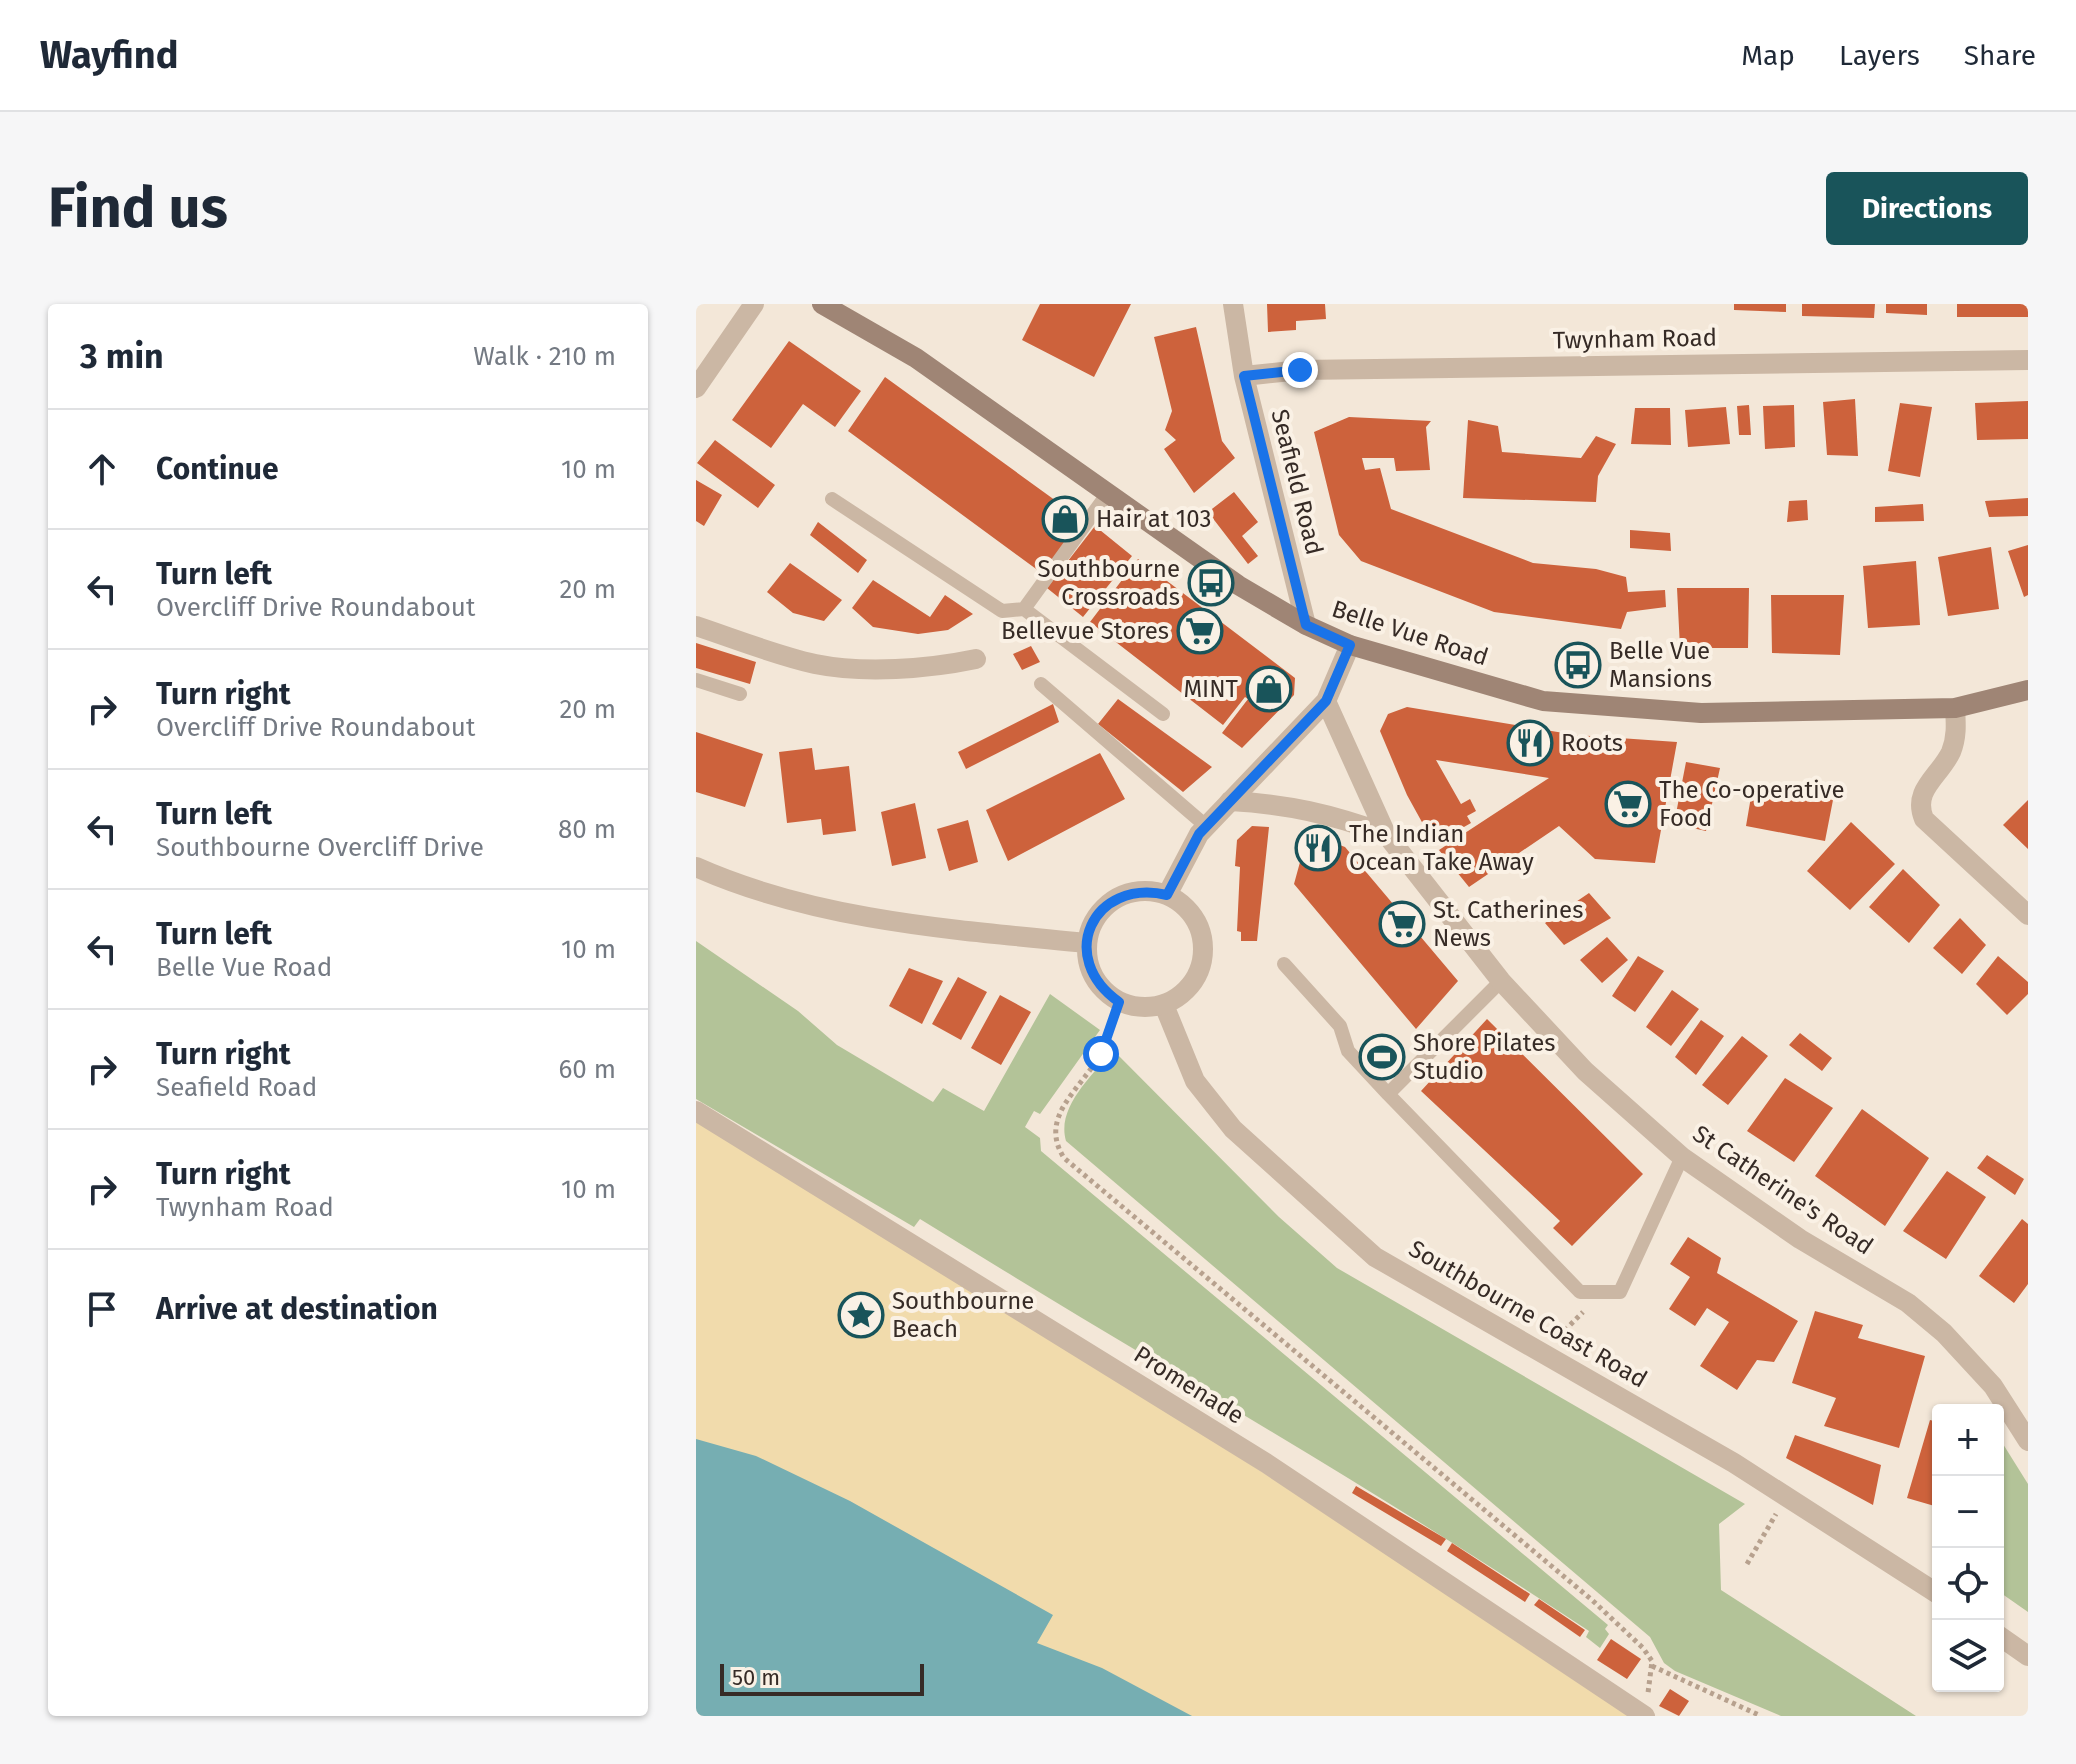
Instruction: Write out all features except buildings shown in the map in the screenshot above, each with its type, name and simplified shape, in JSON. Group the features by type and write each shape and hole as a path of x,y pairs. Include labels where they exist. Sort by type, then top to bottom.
{"main road":[{"name":"Belle Vue Road","path":"822,304 916,358 1238,585 1306,625 1350,645 1543,701 1701,713 1955,708 2028,690"}],"street":[{"path":"696,388 754,304"},
{"name":"Seafield Road","path":"1233,304 1244,376 1306,625"},
{"name":"Twynham Road","path":"1244,376 1300,370 2028,360"},
{"path":"696,626 817,664 938,667 976,659"},
{"path":"1167,895 1184,858 1206,826 1326,701 1350,645"},
{"name":"St Catherine's Road","path":"1326,701 1386,834 1501,981 1585,1071 1682,1157 1800,1239 1908,1303 1944,1333 1993,1386 2028,1441"},
{"path":"1955,708 1957,732 1952,749 1922,792 1919,806 1924,819 2028,915"},
{"path":"1230,801 1288,804 1386,834"},
{"path":"696,867 751,887 857,913 995,934 1086,943"},
{"path":"1131,892 1167,895 1184,905 1196,921 1203,941 1203,961 1195,980 1182,995 1164,1005 1149,1008 1119,1002 1093,978 1086,943 1100,910 1114,899 1131,892"},
{"name":"Southbourne Coast Road","path":"1164,1005 1195,1081 1233,1129 1375,1257 1544,1352 1786,1495 1932,1590"},
{"name":"Promenade","path":"696,1111 1266,1463 1644,1716"},
{"path":"2004,1639 2028,1656"}],"lane":[{"path":"1024,609 1108,493"},
{"path":"832,499 1002,611 1024,609 1163,714"},
{"path":"696,680 740,694"},
{"path":"1041,684 1206,826"},
{"path":"1284,964 1340,1026 1348,1051 1580,1292 1620,1292 1682,1157"},
{"path":"1388,1094 1501,981"}],"path":[{"path":"1119,1002 1101,1054 1057,1118 1054,1143 1064,1158 1592,1600 1643,1648 1652,1666 1644,1716"},
{"path":"1544,1352 1584,1311 1580,1292"},
{"path":"1747,1564 1786,1495"},
{"path":"1652,1666 1761,1716"}],"green space":[{"path":"696,941 798,1011 837,1045 933,1102 943,1088 984,1111 1050,994 1100,1030 1040,1114 1034,1111 1025,1127 1040,1138 1041,1151 1608,1625 1605,1629 1609,1634 1600,1648 1586,1637 1589,1631 1340,1473 920,1219 914,1227 696,1099"},
{"path":"1113,1050 1279,1217 1337,1268 1745,1504 1719,1524 1721,1590 1916,1716 1781,1716 1675,1671 1664,1663 1650,1637 1066,1141 1064,1128 1071,1104"},
{"path":"2004,1446 2028,1484 2028,1612 2004,1595"}],"sand":[{"name":"Southbourne Beach","path":"696,1111 1645,1716 1086,1716 696,1478"}],"water":[{"path":"696,1439 756,1456 850,1501 1053,1615 1037,1643 1102,1668 1192,1716 696,1716"}],"place":[{"name":"Hair at 103","path":"1065,519"},
{"name":"Southbourne Crossroads","path":"1211,583"},
{"name":"Bellevue Stores","path":"1200,631"},
{"name":"Belle Vue Mansions","path":"1578,665"},
{"name":"MINT","path":"1269,689"},
{"name":"Roots","path":"1530,743"},
{"name":"The Co-operative Food","path":"1628,804"},
{"name":"The Indian Ocean Take Away","path":"1318,848"},
{"name":"St. Catherines News","path":"1402,924"},
{"name":"Shore Pilates Studio","path":"1382,1057"},
{"name":"Southbourne Beach","path":"861,1315"}],"route":[{"path":"1101,1054 1119,1002 1104,992 1093,978 1087,961 1086,943 1100,910 1114,899 1131,892 1149,891 1167,895 1199,834 1326,701 1350,645 1306,625 1244,376 1300,370"}]}
